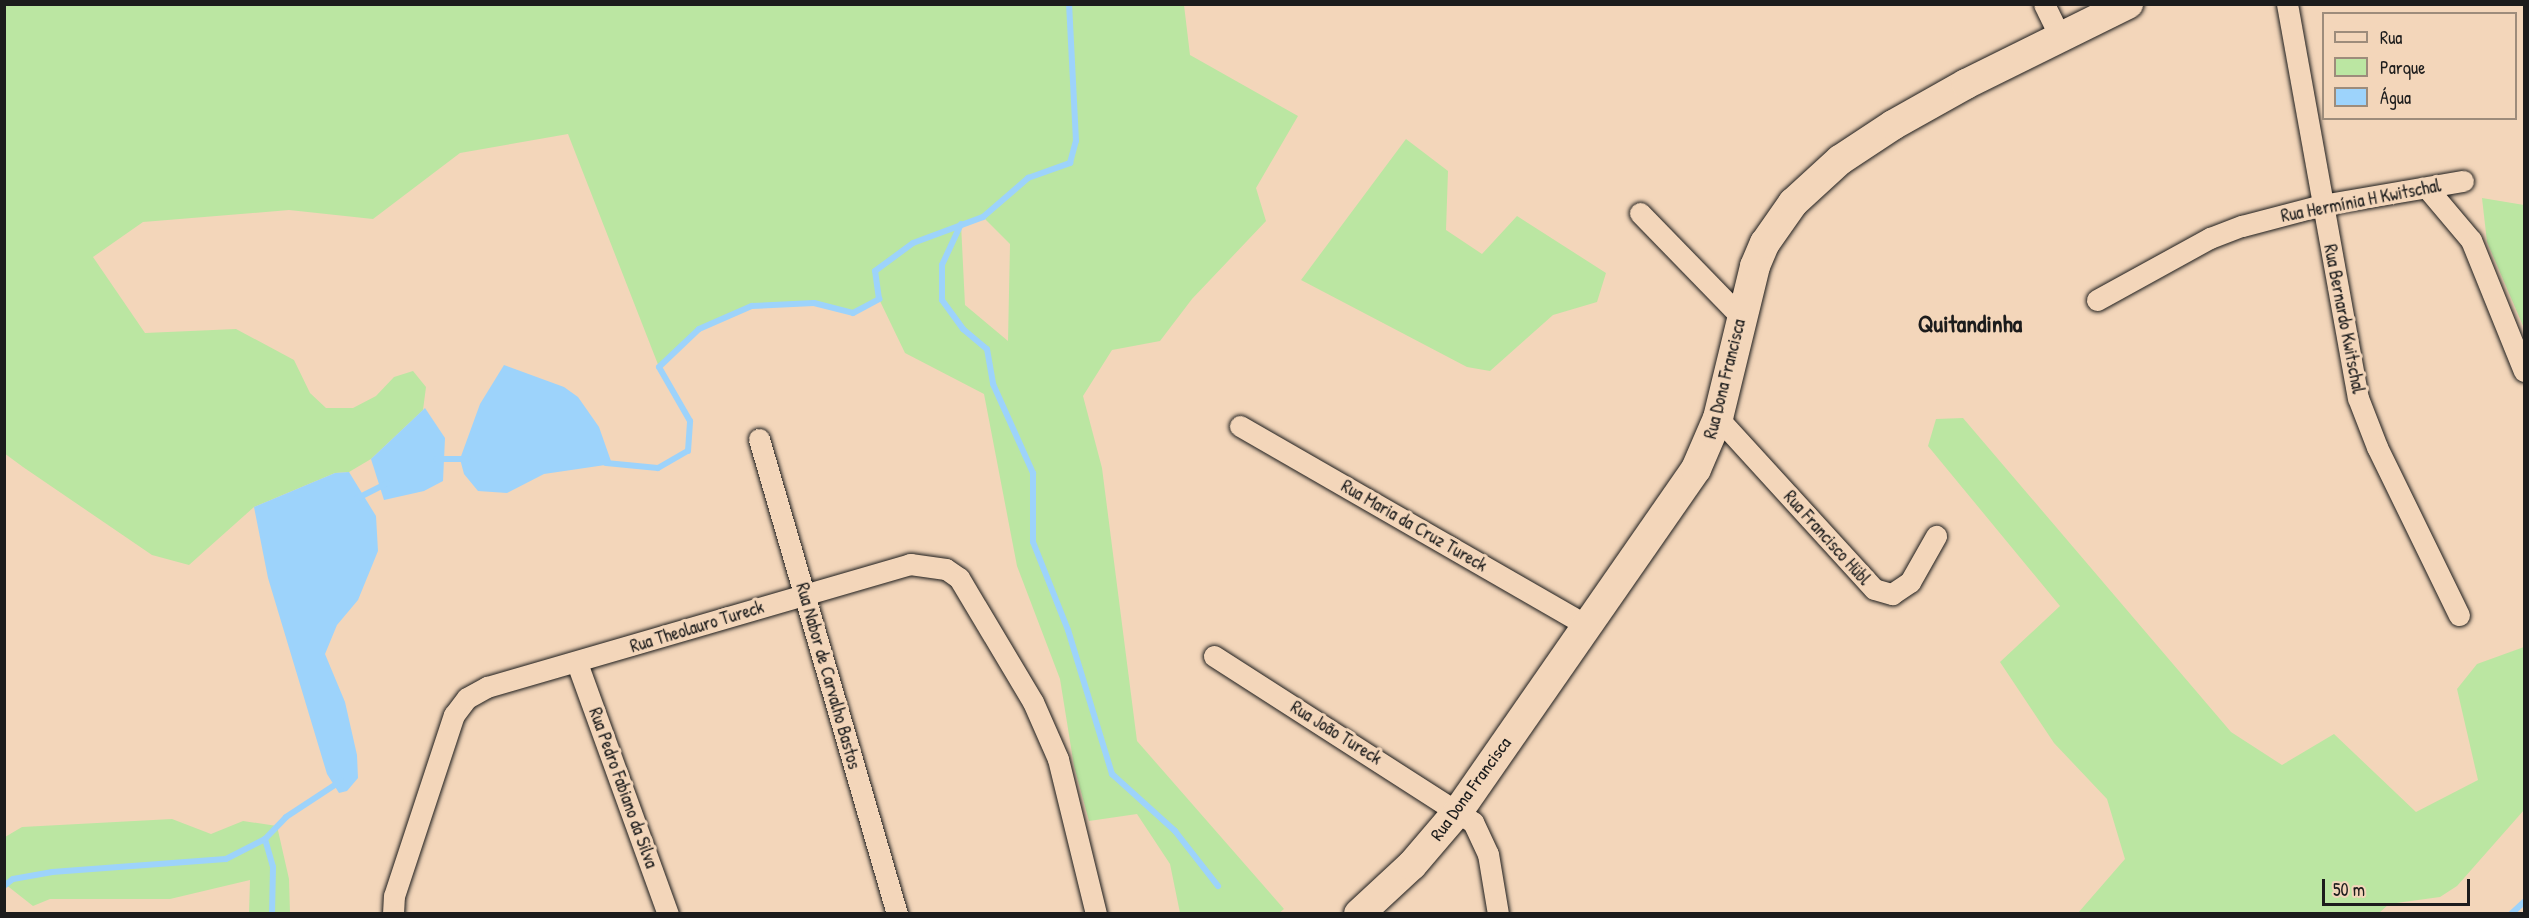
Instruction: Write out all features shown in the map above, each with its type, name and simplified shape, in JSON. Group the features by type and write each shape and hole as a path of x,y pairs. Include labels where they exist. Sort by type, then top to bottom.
{"main road":[{"name":"Rua Dona Francisca","path":"1359,914 1412,865 1458,810 1696,469 1718,418 1741,318 1765,243 1785,212 1815,182 1893,125 2128,4"}],"street":[{"path":"2044,4 2060,37"},
{"name":"Rua Bernardo Kwitschal","path":"2287,4 2344,332 2364,417 2459,615"},
{"name":"Rua Hermínia H Kwitschal","path":"2097,300 2218,234 2322,205 2463,181"},
{"path":"2427,188 2471,240 2524,371"},
{"path":"1640,213 1741,318"},
{"name":"Rua Francisco Hübl","path":"1718,418 1874,589 1892,594 1910,582 1936,536"},
{"name":"Rua Maria da Cruz Tureck","path":"1240,426 1587,626"},
{"name":"Rua Nabor de Carvalho Bastos","path":"759,439 897,914"},
{"name":"Rua Theolauro Tureck","path":"393,914 394,897 454,715 467,698 487,687 577,663 889,568 930,564 959,578 1049,735 1096,914"},
{"name":"Rua João Tureck","path":"1214,656 1458,810 1482,835 1498,914"},
{"name":"Rua Pedro Fabiano da Silva","path":"577,663 668,914"}],"green space":[{"path":"4,5 1184,5 1190,55 1298,116 1256,188 1266,221 1192,299 1160,341 1112,350 1083,396 1102,468 1137,741 1284,909 1278,914 1180,913 1170,864 1137,814 1089,821 1074,766 1060,679 1017,566 984,394 905,353 879,299 853,313 814,303 752,306 699,329 659,367 568,134 460,153 373,219 289,210 143,222 93,257 145,333 236,329 294,360 310,393 326,408 353,408 376,396 394,377 413,371 426,387 423,410 371,459 349,472 335,473 254,507 189,565 152,555 4,453","holes":["983,217 1010,244 1008,341 965,305 961,224"]},
{"path":"1406,139 1448,171 1446,230 1482,254 1517,216 1606,273 1597,302 1553,315 1490,371 1467,367 1301,280"},
{"path":"2482,198 2524,205 2524,328 2487,242"},
{"path":"1963,418 2231,732 2282,765 2334,734 2416,812 2478,780 2457,689 2477,664 2524,647 2524,810 2457,886 2440,897 2389,904 2379,913 2078,913 2125,859 2107,799 2054,743 2000,662 2060,606 1928,446 1936,419"},
{"path":"172,819 211,834 243,821 277,826 289,879 290,913 249,913 250,880 170,899 50,899 33,906 5,884 5,837 22,827"}],"water":[{"path":"504,365 564,387 578,397 599,427 612,464 544,474 507,493 478,491 464,474 460,459 480,404"},
{"path":"425,408 445,438 443,481 424,491 384,500 371,459"},
{"path":"349,472 376,516 378,551 358,600 337,625 325,654 345,702 357,755 358,778 347,791 339,793 327,774 268,578 254,507 335,473"}],"waterway":[{"path":"606,463 658,468 688,451 690,421 659,367 699,329 752,306 814,303 853,313 879,299 875,271 913,243 983,217 1028,178 1070,163 1076,141 1069,4"},
{"path":"961,224 942,265 942,300 963,329 987,349 993,384 1033,473 1033,542 1068,630 1112,774 1175,831 1218,886"},
{"path":"436,459 468,459"},
{"path":"356,499 387,483"},
{"path":"4,886 13,879 52,872 226,859 265,839 286,817 341,781"},
{"path":"265,839 273,867 272,914"},
{"path":"2511,914 2524,902"}],"district":[{"name":"Quitandinha","path":"1970,324"}]}
